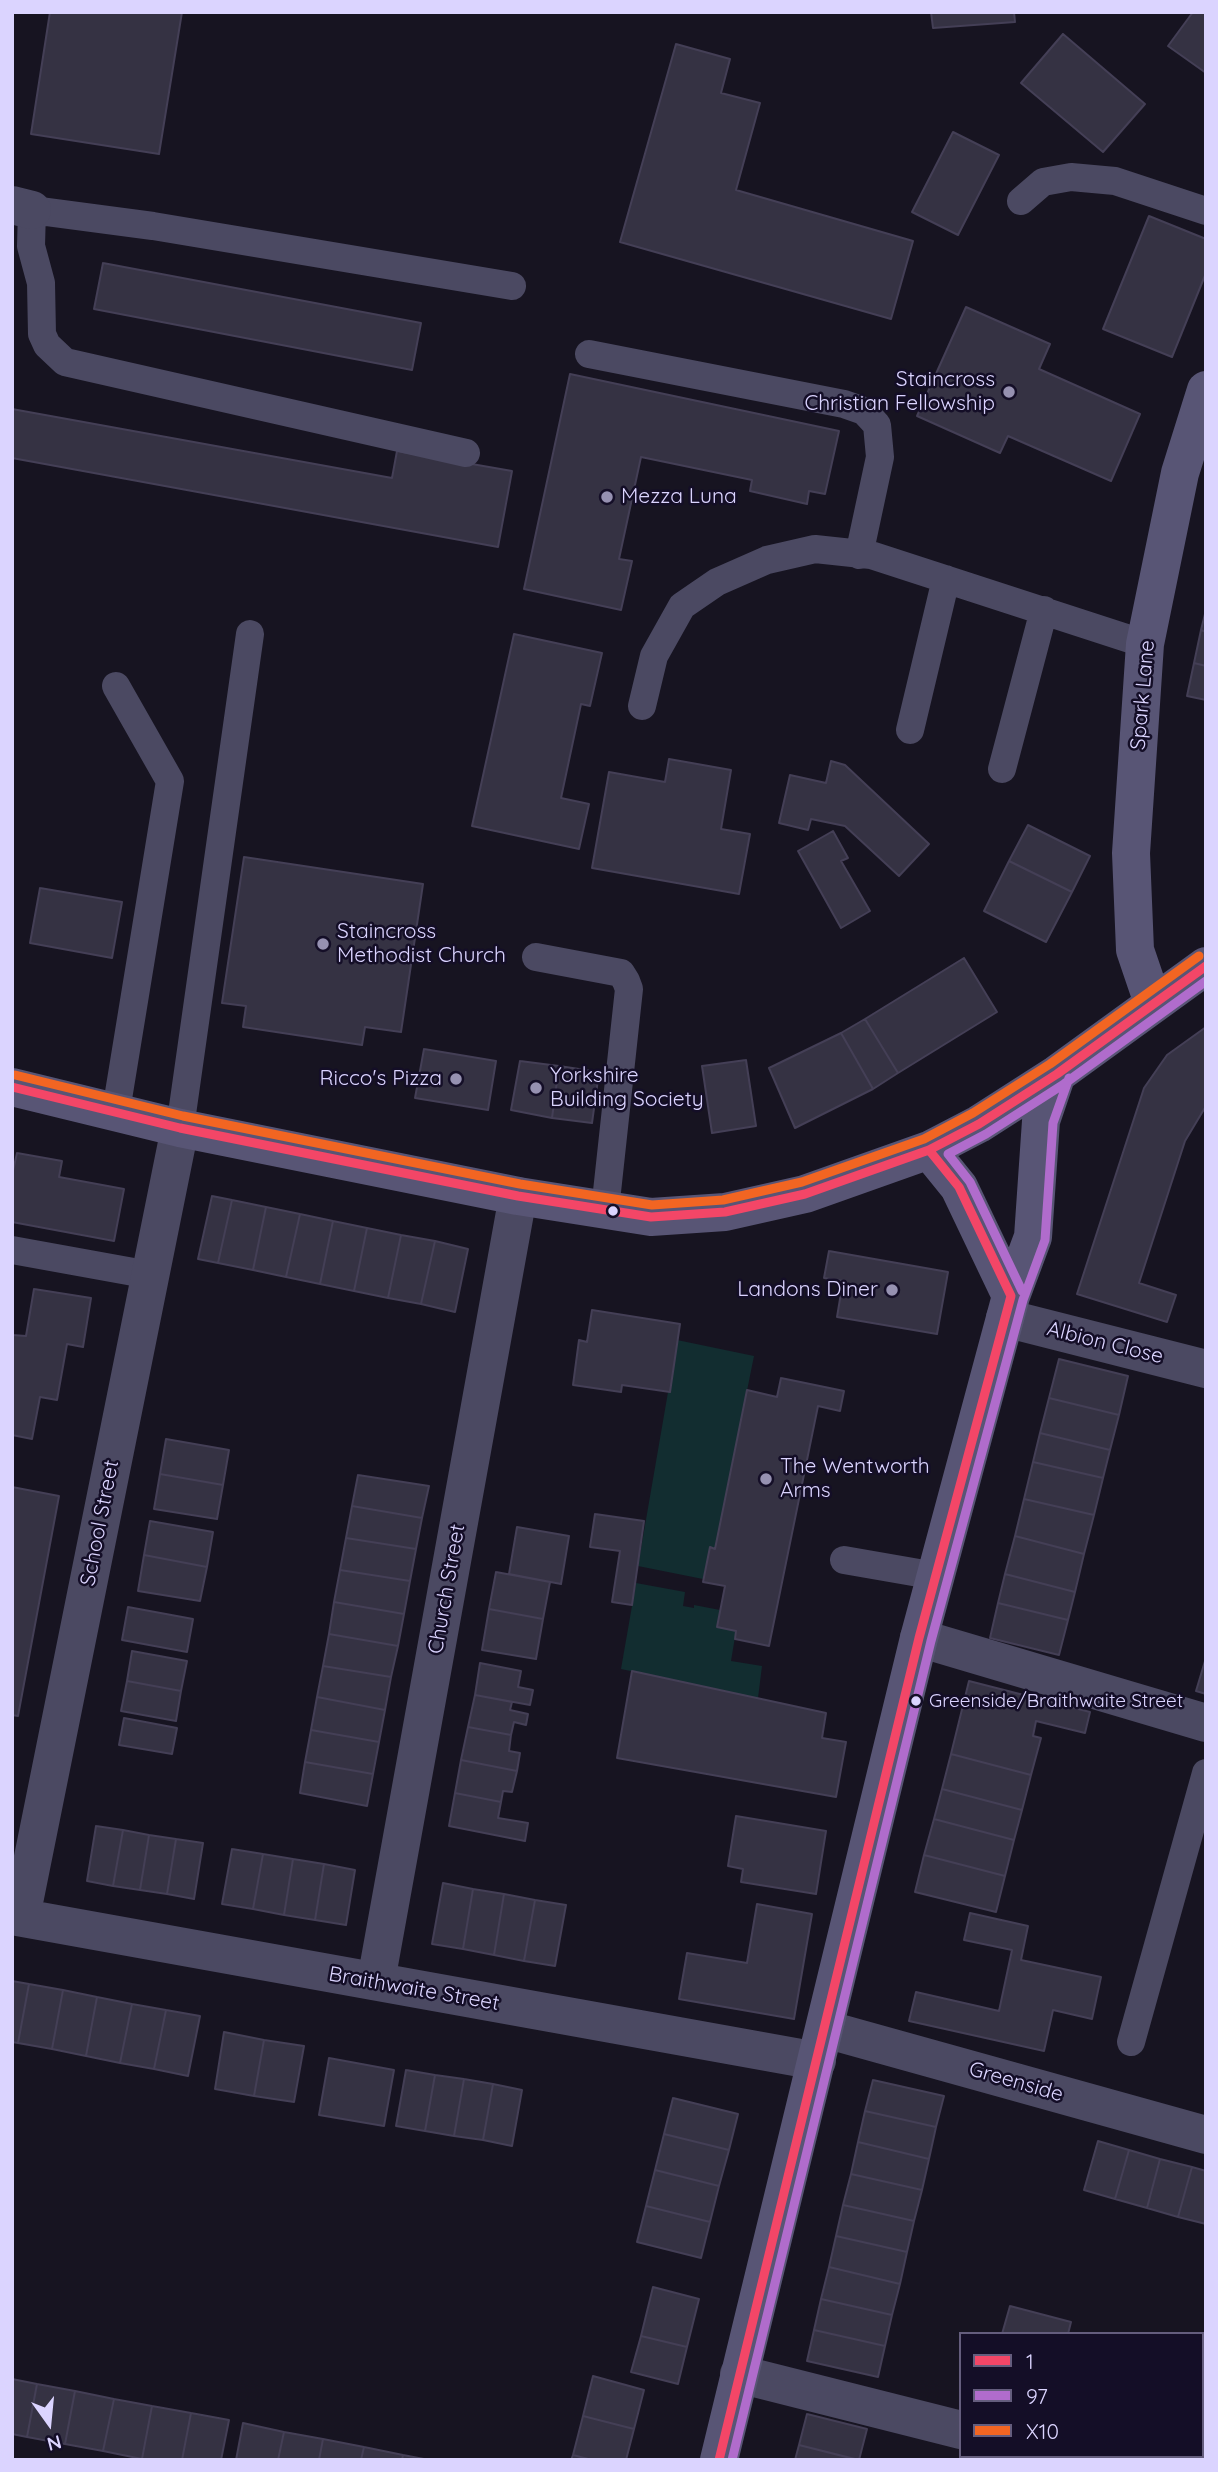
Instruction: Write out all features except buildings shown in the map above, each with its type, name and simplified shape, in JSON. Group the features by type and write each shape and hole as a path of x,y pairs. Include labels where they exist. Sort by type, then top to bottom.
{"main road":[{"name":"Spark Lane","path":"1153,1003 1135,950 1131,853 1145,645 1180,473 1206,390"},
{"path":"12,1087 180,1128 518,1196 651,1217 725,1212 805,1194 929,1150 979,1124 1057,1074 1206,966"},
{"path":"719,2460 919,1638 1008,1307 1033,1237 1041,1121 1057,1074"},
{"path":"929,1150 958,1187 1008,1307"}],"street":[{"name":"School Street","path":"16,1917 180,1128"},
{"name":"Church Street","path":"376,1982 518,1196"},
{"name":"Albion Close","path":"1008,1307 1206,1369"},
{"path":"919,1638 1206,1723"},
{"name":"Braithwaite Street","path":"16,1917 376,1982 821,2045"},
{"name":"Greenside","path":"821,2045 1206,2134"},
{"path":"738,2374 959,2429"}],"lane":[{"path":"1021,201 1043,182 1071,177 1115,181 1206,211"},
{"path":"466,453 65,362 47,345 42,334 41,283 22,208 153,226 512,286"},
{"path":"589,354 844,404 864,411 877,425 880,457 859,555"},
{"path":"642,706 654,656 682,606 717,582 767,560 815,549 871,555 1145,645"},
{"path":"910,730 946,579"},
{"path":"1002,769 1044,610"},
{"path":"180,1128 250,635"},
{"path":"116,686 170,781 116,1111"},
{"path":"536,957 621,973 629,989 605,1210"},
{"path":"12,1250 150,1275"},
{"path":"844,1560 936,1576"},
{"path":"1131,2042 1206,1773"}],"green space":[{"path":"677,1340 754,1356 715,1549 710,1548 703,1579 638,1566"},
{"path":"636,1583 685,1592 683,1606 694,1608 694,1605 720,1610 717,1626 736,1631 731,1661 762,1666 758,1698 621,1669"}],"transit line":[{"name":"X10","path":"15,1075 183,1116 520,1184 652,1205 723,1200 802,1182 924,1139 973,1113 1050,1064 1199,956"},
{"name":"1","path":"12,1087 180,1128 518,1196 651,1217 725,1212 805,1194 929,1150 979,1124 1057,1074 1206,966"},
{"name":"97","path":"1022,1291 970,1182 948,1154 986,1134 1064,1084 1206,981"},
{"name":"97","path":"732,2460 931,1641 1023,1300 1045,1240 1053,1123 1069,1078"},
{"name":"1","path":"719,2460 919,1638 1011,1296 959,1187 929,1150"}],"place":[{"name":"Staincross Christian Fellowship","path":"1009,392"},
{"name":"Mezza Luna","path":"607,497"},
{"name":"Staincross Methodist Church","path":"323,944"},
{"name":"Ricco's Pizza","path":"456,1079"},
{"name":"Yorkshire Building Society","path":"536,1088"},
{"name":"Landons Diner","path":"892,1290"},
{"name":"The Wentworth Arms","path":"766,1479"},
{"name":"Greenside/Braithwaite Street","path":"916,1701"}]}
